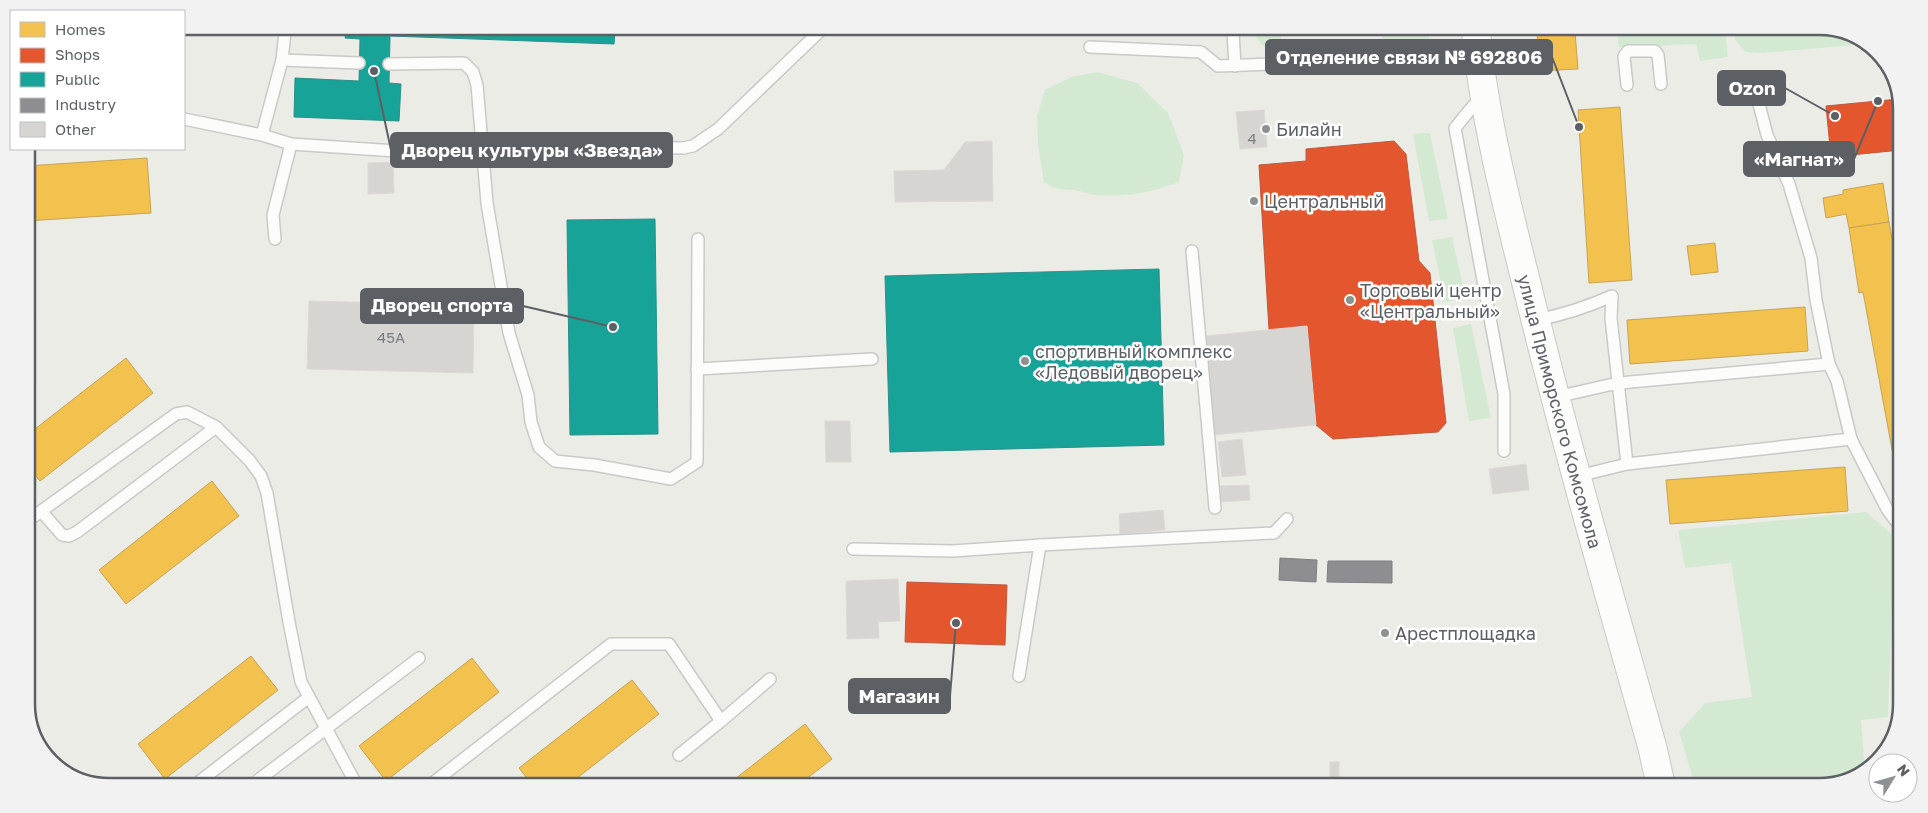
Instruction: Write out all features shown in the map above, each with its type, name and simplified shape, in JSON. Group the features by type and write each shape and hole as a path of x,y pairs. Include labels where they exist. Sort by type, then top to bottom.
{"street":[{"name":"улица Приморского Комсомола","path":"1477,44 1486,105 1509,216 1659,778"}],"lane":[{"path":"262,135 282,60 285,35"},
{"path":"185,119 262,135 291,144 396,151 482,144 648,148 693,146 718,129 817,35"},
{"path":"1233,35 1235,66"},
{"path":"1090,47 1201,52 1218,66 1235,66 1477,44"},
{"path":"1628,85 1624,56 1626,52 1651,50 1655,51 1658,55 1661,84"},
{"path":"282,60 359,63"},
{"path":"389,64 464,63 473,72 477,85 487,203 509,333 528,395 531,422 539,447 555,461 594,465 671,479 697,462 698,239"},
{"path":"1757,77 1760,104 1767,135 1789,184 1811,258 1816,300 1829,364 1837,381 1851,439 1887,510 1893,518"},
{"path":"1486,105 1473,106 1455,128 1504,394 1504,451"},
{"path":"275,239 273,215 291,144"},
{"path":"1192,251 1215,508"},
{"path":"1536,320 1586,308 1612,296 1611,318 1626,464"},
{"path":"698,369 872,359"},
{"path":"1556,397 1618,384 1829,364"},
{"path":"35,516 176,414 187,412 216,427 250,461 261,476 267,494 289,622 302,682 353,778"},
{"path":"42,512 62,536 69,536 77,532 216,427"},
{"path":"1578,476 1626,464 1851,439"},
{"path":"853,549 953,551 1274,533 1288,519"},
{"path":"1019,676 1040,545"},
{"path":"439,778 611,644 669,644 721,721"},
{"path":"261,778 420,658"},
{"path":"679,754 770,679"},
{"path":"204,778 309,697"}],"green space":[{"path":"1255,35 1281,35 1282,56 1261,44"},
{"path":"1382,35 1429,35 1429,41 1383,45"},
{"path":"1617,35 1725,35 1728,57 1700,61 1696,44 1619,47"},
{"path":"1735,35 1819,35 1833,36 1856,45 1763,53 1746,52 1735,40"},
{"path":"1098,72 1137,83 1168,113 1184,155 1179,182 1138,193 1096,195 1076,190 1058,189 1044,182 1038,146 1037,116 1045,90 1071,77"},
{"path":"1430,133 1448,219 1429,221 1413,134"},
{"path":"1452,237 1466,299 1445,302 1432,240"},
{"path":"1471,324 1491,418 1469,421 1453,328"},
{"path":"1866,512 1893,535 1888,717 1861,720 1864,762 1843,774 1819,778 1693,778 1679,732 1705,703 1752,697 1731,563 1685,568 1678,530"}],"building: Homes":[{"path":"1537,35 1575,35 1578,69 1539,71"},
{"path":"1620,107 1632,280 1589,283 1578,110"},
{"path":"147,158 151,213 35,220 35,165"},
{"path":"1883,183 1889,222 1849,228 1846,214 1826,218 1823,198 1843,194 1843,190"},
{"path":"1889,222 1893,245 1893,455 1863,292 1859,293 1849,228"},
{"path":"1715,243 1718,272 1691,275 1687,246"},
{"path":"1805,307 1808,351 1630,364 1627,320"},
{"path":"126,358 153,393 40,481 35,475 35,429"},
{"path":"1845,467 1848,511 1670,524 1666,480"},
{"path":"212,481 239,516 126,604 99,570"},
{"path":"251,656 278,690 166,778 164,778 138,744"},
{"path":"472,658 499,692 390,778 384,778 359,746"},
{"path":"632,680 659,714 577,778 527,778 519,768"},
{"path":"805,724 832,759 807,778 736,778"}],"building: Shops":[{"path":"1893,100 1893,151 1831,157 1826,106"},
{"name":"Торговый центр «Центральный»","path":"1394,141 1406,154 1419,261 1430,273 1446,423 1438,432 1333,439 1316,425 1307,326 1269,330 1259,165 1306,161 1306,149"},
{"path":"907,582 1007,585 1005,645 905,642"}],"building: Public":[{"path":"346,35 615,35 614,44 390,36 389,83 401,84 399,121 294,117 295,78 359,81 360,39 345,38"},
{"path":"655,219 658,434 570,435 567,220"},
{"name":"спортивный комплекс «Ледовый дворец»","path":"1159,269 1164,445 890,452 885,276"}],"building: Industry":[{"path":"1280,558 1317,560 1316,582 1279,580"},
{"path":"1328,561 1392,561 1392,583 1327,582"}],"building: Other":[{"path":"1264,110 1267,147 1240,149 1236,112"},
{"path":"992,141 993,201 895,202 894,171 944,170 965,142"},
{"path":"393,162 394,193 368,194 368,163"},
{"path":"309,301 474,305 473,373 307,369"},
{"path":"1307,326 1316,425 1214,435 1205,336"},
{"path":"825,421 850,421 851,462 826,462"},
{"path":"1242,439 1246,475 1222,477 1218,442"},
{"path":"1526,464 1529,490 1493,494 1489,469"},
{"path":"1249,485 1250,500 1221,502 1220,486"},
{"path":"1163,510 1165,530 1120,534 1119,514"},
{"path":"898,579 900,621 878,622 879,638 847,639 846,581"},
{"path":"1330,762 1339,762 1339,778 1330,778"}],"place":[{"name":"Дворец культуры «Звезда»","path":"374,71"},
{"name":"«Магнат»","path":"1878,101"},
{"name":"Ozon","path":"1835,116"},
{"name":"Отделение связи № 692806","path":"1579,127"},
{"name":"Билайн","path":"1266,129"},
{"name":"Центральный","path":"1254,201"},
{"name":"Торговый центр «Центральный»","path":"1350,300"},
{"name":"Дворец спорта","path":"613,327"},
{"name":"спортивный комплекс «Ледовый дворец»","path":"1025,361"},
{"name":"Магазин","path":"956,623"},
{"name":"Арестплощадка","path":"1385,633"}]}
